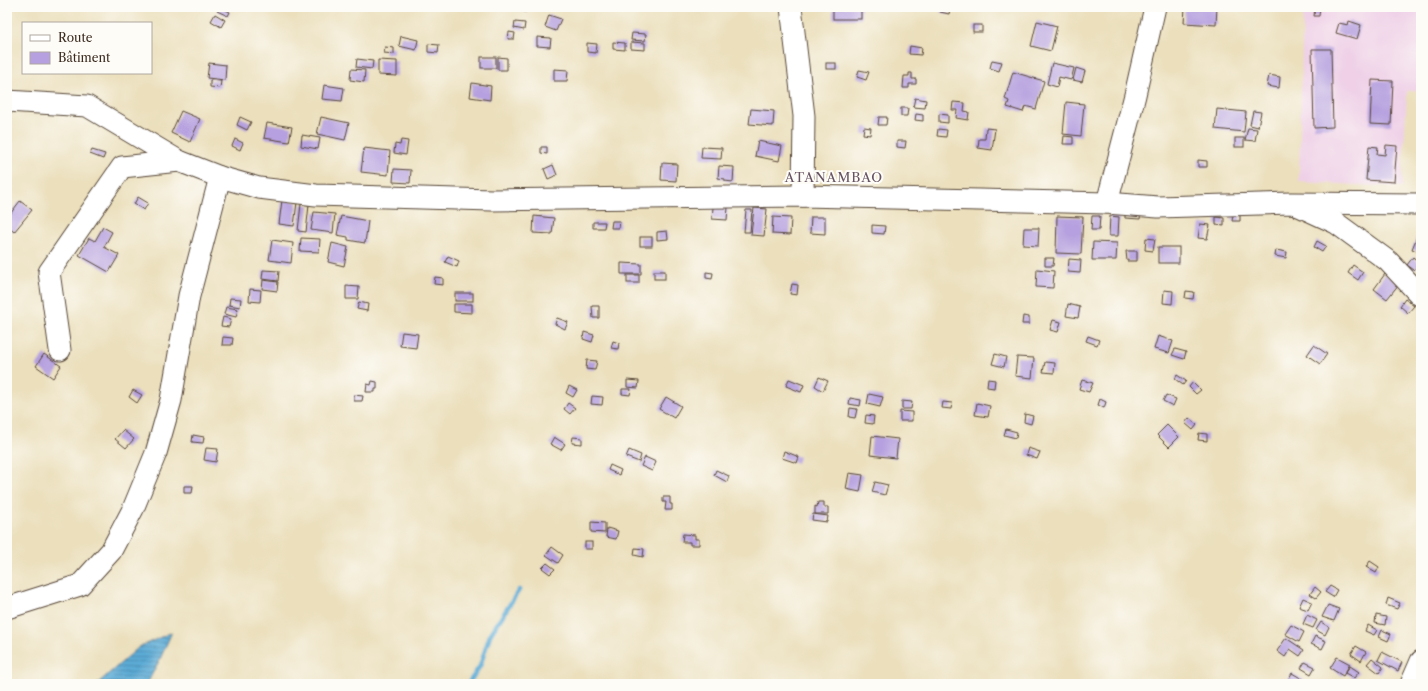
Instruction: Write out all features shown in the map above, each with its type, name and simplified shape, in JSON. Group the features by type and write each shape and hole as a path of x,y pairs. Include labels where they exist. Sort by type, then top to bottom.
{"street":[{"path":"791,7 804,116 803,196"},
{"path":"1107,203 1135,95 1155,7"},
{"path":"7,101 87,106 178,161 220,177 259,188 316,195 492,200 803,196 1107,203 1158,207 1291,203 1421,204"},
{"path":"60,350 48,272 122,167 178,161"},
{"path":"7,608 80,585 111,551 133,509 156,453 171,400 189,296 220,177"},
{"path":"1291,203 1336,223 1388,261 1421,296"},
{"path":"1411,684 1421,661"}],"shaded area":[{"path":"1303,7 1421,7 1421,72 1417,90 1407,91 1402,187 1299,182"}],"water":[{"path":"172,632 147,684 97,684 139,647"}],"building":[{"path":"219,7 230,12 228,16 217,11"},
{"path":"516,7 527,7 526,12 516,10"},
{"path":"833,7 861,7 861,19 833,19"},
{"path":"941,7 950,9 949,14 940,12"},
{"path":"1185,7 1217,7 1216,25 1184,23"},
{"path":"1315,7 1320,7 1319,16 1314,16"},
{"path":"215,14 225,20 221,27 211,21"},
{"path":"549,15 561,19 556,31 545,27"},
{"path":"1037,21 1057,26 1051,51 1031,46"},
{"path":"1349,21 1361,25 1357,39 1336,33 1339,23 1348,25"},
{"path":"515,22 525,23 524,30 514,28"},
{"path":"973,25 982,25 982,32 973,32"},
{"path":"509,32 515,33 514,39 508,39"},
{"path":"632,33 646,34 645,41 631,40"},
{"path":"401,36 418,40 416,50 399,46"},
{"path":"537,37 551,38 550,47 537,46"},
{"path":"613,42 625,43 625,50 613,49"},
{"path":"631,42 645,43 645,50 631,49"},
{"path":"587,43 597,44 596,53 587,52"},
{"path":"428,44 439,45 438,53 428,52"},
{"path":"910,46 922,48 921,55 909,54"},
{"path":"385,47 394,48 394,54 384,53"},
{"path":"1312,49 1331,49 1333,127 1314,128"},
{"path":"481,57 496,57 496,68 481,68"},
{"path":"498,57 507,58 507,70 498,70"},
{"path":"357,59 373,61 372,69 356,67"},
{"path":"378,60 397,61 397,76 378,75"},
{"path":"992,60 1002,62 999,71 990,68"},
{"path":"209,63 226,65 225,80 207,78"},
{"path":"826,63 836,63 836,69 826,69"},
{"path":"1052,63 1074,68 1071,80 1059,77 1057,87 1047,84"},
{"path":"1076,68 1085,71 1082,82 1073,80"},
{"path":"351,69 365,70 364,82 350,80"},
{"path":"554,69 568,70 567,81 554,81"},
{"path":"859,70 869,72 866,80 857,77"},
{"path":"1013,72 1044,81 1036,109 1025,106 1023,112 1007,107 1009,101 1005,99"},
{"path":"909,73 912,73 912,79 916,79 916,84 909,84 909,88 903,88 904,76 909,76"},
{"path":"1269,75 1280,77 1279,88 1267,86"},
{"path":"210,80 221,81 220,88 210,87"},
{"path":"1372,80 1393,81 1391,125 1370,124"},
{"path":"472,83 491,86 490,100 470,97"},
{"path":"324,85 344,88 342,101 322,99"},
{"path":"915,98 926,100 925,108 913,107"},
{"path":"953,102 965,103 964,111 969,112 968,120 956,118 957,110 952,110"},
{"path":"1066,102 1084,104 1081,136 1063,134"},
{"path":"901,108 908,108 907,116 901,116"},
{"path":"751,109 774,111 773,126 749,124"},
{"path":"1217,109 1246,112 1244,132 1215,129"},
{"path":"181,111 200,119 190,142 171,133"},
{"path":"1253,111 1261,112 1258,127 1250,125"},
{"path":"916,114 923,115 923,121 915,120"},
{"path":"939,114 948,115 948,123 939,122"},
{"path":"240,117 251,122 247,130 237,125"},
{"path":"321,117 349,123 345,140 317,134"},
{"path":"879,117 887,117 886,125 878,125"},
{"path":"267,123 292,127 289,142 264,138"},
{"path":"864,127 871,128 870,135 863,134"},
{"path":"986,128 995,129 992,150 978,148 979,139 985,139"},
{"path":"1248,128 1257,129 1255,141 1245,140"},
{"path":"938,129 947,130 946,137 937,136"},
{"path":"302,135 320,138 318,149 301,146"},
{"path":"1064,136 1073,137 1073,144 1063,144"},
{"path":"1235,138 1244,138 1244,147 1235,147"},
{"path":"235,139 243,143 240,150 232,146"},
{"path":"401,140 408,141 406,155 394,153 395,144 400,145"},
{"path":"758,141 782,146 779,161 755,156"},
{"path":"897,141 906,141 905,148 897,147"},
{"path":"1386,145 1397,146 1394,182 1366,180 1369,146 1378,147 1377,154 1385,155"},
{"path":"541,147 547,147 547,154 541,153"},
{"path":"702,147 722,148 721,159 701,158"},
{"path":"364,148 390,151 388,175 361,172"},
{"path":"92,150 105,154 103,159 90,154"},
{"path":"1198,160 1207,161 1207,167 1198,167"},
{"path":"662,163 677,164 676,181 661,180"},
{"path":"553,165 557,175 548,179 544,169"},
{"path":"719,166 734,167 733,182 718,178"},
{"path":"394,169 411,170 410,183 393,182"},
{"path":"138,197 148,203 144,210 134,204"},
{"path":"282,200 297,202 294,226 279,224"},
{"path":"20,201 32,210 14,232 7,226 7,218"},
{"path":"301,204 309,205 306,232 298,231"},
{"path":"713,207 728,207 727,220 712,219"},
{"path":"754,208 767,209 764,236 751,235"},
{"path":"746,210 752,210 750,232 744,232"},
{"path":"1125,211 1141,212 1140,219 1125,218"},
{"path":"314,212 335,214 333,233 311,230"},
{"path":"1233,215 1240,215 1240,221 1232,221"},
{"path":"341,216 368,221 365,243 348,240 348,237 337,235"},
{"path":"534,216 554,218 552,234 533,233"},
{"path":"1057,216 1083,217 1081,254 1056,253"},
{"path":"1092,216 1100,216 1099,230 1091,230"},
{"path":"1110,216 1119,217 1118,236 1109,236"},
{"path":"773,217 791,218 790,235 772,234"},
{"path":"811,217 825,217 825,234 810,233"},
{"path":"1216,217 1224,218 1224,226 1216,225"},
{"path":"612,221 620,221 619,228 611,228"},
{"path":"593,222 605,222 604,228 593,228"},
{"path":"1200,224 1210,225 1207,239 1198,238"},
{"path":"872,225 885,226 884,234 872,233"},
{"path":"103,227 112,232 104,247 119,255 109,272 79,255 89,238 95,241"},
{"path":"1024,228 1039,228 1038,246 1023,245"},
{"path":"667,231 668,239 657,240 657,232"},
{"path":"1419,232 1421,232 1421,253 1412,249"},
{"path":"640,237 652,237 652,246 640,246"},
{"path":"301,238 320,239 319,252 300,251"},
{"path":"1146,238 1155,239 1153,251 1145,250"},
{"path":"272,240 293,243 291,263 269,260"},
{"path":"1317,241 1326,246 1322,252 1314,247"},
{"path":"1093,242 1117,243 1116,260 1092,260"},
{"path":"332,243 348,247 344,266 328,262"},
{"path":"1158,247 1179,247 1179,263 1158,263"},
{"path":"1276,250 1287,252 1286,258 1275,256"},
{"path":"1126,251 1137,251 1137,261 1127,261"},
{"path":"448,256 459,261 457,267 445,262"},
{"path":"1413,257 1420,263 1414,270 1407,265"},
{"path":"1045,258 1054,258 1053,266 1045,266"},
{"path":"1069,259 1081,260 1080,273 1068,272"},
{"path":"621,263 641,264 641,274 621,274"},
{"path":"1353,265 1363,272 1358,280 1348,273"},
{"path":"1037,269 1054,271 1053,288 1036,287"},
{"path":"263,270 279,271 278,281 262,279"},
{"path":"654,271 665,271 665,279 654,279"},
{"path":"706,272 713,273 712,279 706,278"},
{"path":"1385,274 1399,284 1387,299 1374,289"},
{"path":"627,275 639,275 639,283 627,283"},
{"path":"435,277 443,278 443,285 434,284"},
{"path":"263,280 278,282 277,291 262,289"},
{"path":"792,284 798,285 797,295 790,294"},
{"path":"346,286 359,287 358,299 346,299"},
{"path":"250,289 261,290 260,302 249,301"},
{"path":"1164,290 1173,291 1172,304 1163,303"},
{"path":"1186,291 1194,292 1193,299 1185,298"},
{"path":"455,293 473,293 473,301 455,301"},
{"path":"230,298 241,299 240,307 229,305"},
{"path":"1405,299 1414,306 1408,313 1400,306"},
{"path":"359,302 368,304 367,311 357,309"},
{"path":"454,304 472,304 472,313 454,312"},
{"path":"1068,304 1080,307 1078,318 1066,316"},
{"path":"592,306 599,306 599,318 593,318"},
{"path":"226,307 238,309 236,317 224,314"},
{"path":"1023,316 1029,317 1029,324 1022,324"},
{"path":"223,317 231,319 229,327 221,326"},
{"path":"557,318 568,322 565,329 555,324"},
{"path":"1053,320 1061,322 1058,332 1050,330"},
{"path":"402,332 418,334 416,348 400,346"},
{"path":"584,332 594,335 592,342 583,339"},
{"path":"1088,336 1099,340 1097,345 1086,341"},
{"path":"1158,336 1173,341 1169,353 1154,349"},
{"path":"223,337 233,338 232,345 222,345"},
{"path":"613,341 619,343 618,349 611,348"},
{"path":"1314,345 1327,354 1320,364 1307,355"},
{"path":"1175,349 1186,352 1184,359 1172,355"},
{"path":"44,354 61,366 53,378 36,366"},
{"path":"995,354 1006,357 1004,367 992,364"},
{"path":"1017,357 1034,358 1032,378 1015,376"},
{"path":"587,360 597,361 595,370 586,369"},
{"path":"1045,362 1055,363 1054,373 1043,372"},
{"path":"1177,375 1186,381 1183,385 1175,379"},
{"path":"819,377 828,381 823,391 815,386"},
{"path":"789,379 804,385 801,392 786,386"},
{"path":"988,379 995,380 994,388 987,387"},
{"path":"627,380 639,381 638,388 627,387"},
{"path":"1082,380 1093,383 1089,392 1079,389"},
{"path":"372,381 377,382 377,389 375,389 375,392 366,392 367,384 371,385"},
{"path":"1193,382 1201,390 1196,394 1189,387"},
{"path":"569,386 577,390 573,397 566,393"},
{"path":"622,389 631,389 630,395 622,394"},
{"path":"133,390 142,395 137,403 129,397"},
{"path":"869,394 883,397 880,407 867,404"},
{"path":"354,395 363,396 362,401 354,401"},
{"path":"1166,395 1176,399 1173,406 1163,401"},
{"path":"592,396 603,397 602,405 591,404"},
{"path":"666,397 681,406 674,418 659,409"},
{"path":"850,398 861,400 860,406 849,404"},
{"path":"1100,399 1106,402 1104,408 1098,405"},
{"path":"902,401 912,402 911,409 902,409"},
{"path":"943,402 952,403 951,409 942,408"},
{"path":"568,403 575,408 570,414 564,409"},
{"path":"977,403 990,406 988,417 975,415"},
{"path":"850,408 857,409 855,418 849,417"},
{"path":"900,411 912,412 912,421 900,421"},
{"path":"1025,414 1033,416 1031,424 1024,422"},
{"path":"866,415 874,416 873,424 865,423"},
{"path":"1189,418 1197,425 1193,430 1185,423"},
{"path":"1167,425 1179,437 1169,447 1157,435"},
{"path":"1006,429 1017,432 1016,438 1004,435"},
{"path":"123,430 134,439 126,448 115,439"},
{"path":"1199,433 1207,434 1207,441 1198,440"},
{"path":"193,435 204,437 203,443 192,442"},
{"path":"872,436 898,439 896,458 870,455"},
{"path":"554,437 565,444 561,450 550,444"},
{"path":"573,437 582,438 582,444 572,443"},
{"path":"206,448 218,449 216,462 204,460"},
{"path":"1028,448 1040,452 1037,459 1026,455"},
{"path":"629,450 641,455 639,462 626,457"},
{"path":"784,451 799,457 797,463 782,458"},
{"path":"645,457 656,462 652,471 641,466"},
{"path":"610,465 621,470 619,475 608,470"},
{"path":"716,470 729,476 727,482 714,475"},
{"path":"849,473 863,475 860,492 846,489"},
{"path":"875,482 888,485 885,495 872,492"},
{"path":"184,486 193,486 192,493 184,493"},
{"path":"663,497 670,497 672,510 665,510 666,502 663,502"},
{"path":"818,502 824,502 824,507 828,507 828,514 815,514 815,506 817,507"},
{"path":"813,514 828,516 827,522 812,520"},
{"path":"591,522 605,523 605,533 591,532"},
{"path":"607,528 618,531 616,539 606,537"},
{"path":"683,534 695,535 695,539 699,539 699,545 690,545 690,542 682,542"},
{"path":"585,542 592,542 592,549 585,549"},
{"path":"552,547 563,555 558,563 546,555"},
{"path":"635,548 644,549 643,557 634,555"},
{"path":"1370,561 1379,567 1376,573 1366,567"},
{"path":"547,563 555,569 550,574 542,568"},
{"path":"1330,586 1337,590 1333,597 1325,592"},
{"path":"1315,587 1321,592 1316,598 1310,594"},
{"path":"1303,598 1312,602 1308,610 1299,607"},
{"path":"1388,598 1400,603 1397,609 1386,605"},
{"path":"1328,605 1339,609 1334,621 1322,617"},
{"path":"1307,615 1317,620 1313,628 1303,624"},
{"path":"1376,615 1386,617 1385,625 1375,623"},
{"path":"1321,622 1329,627 1325,635 1316,630"},
{"path":"1291,625 1304,632 1299,642 1285,634"},
{"path":"1368,625 1377,630 1374,635 1365,631"},
{"path":"1382,630 1391,634 1388,641 1379,637"},
{"path":"1315,636 1326,641 1322,649 1311,644"},
{"path":"1286,638 1304,650 1300,656 1290,649 1285,657 1277,651"},
{"path":"1356,646 1366,652 1361,661 1351,654"},
{"path":"1382,652 1402,662 1398,671 1378,660"},
{"path":"1337,657 1350,664 1343,676 1330,668"},
{"path":"1372,658 1383,667 1379,673 1367,664"},
{"path":"1305,662 1315,667 1311,674 1301,668"},
{"path":"1350,666 1359,672 1354,678 1345,673"},
{"path":"1292,673 1304,680 1301,684 1295,684 1288,680"}],"waterway":[{"path":"468,684 480,666 490,635 519,590"}],"district":[{"name":"ATANAMBAO","path":"834,177"}]}
